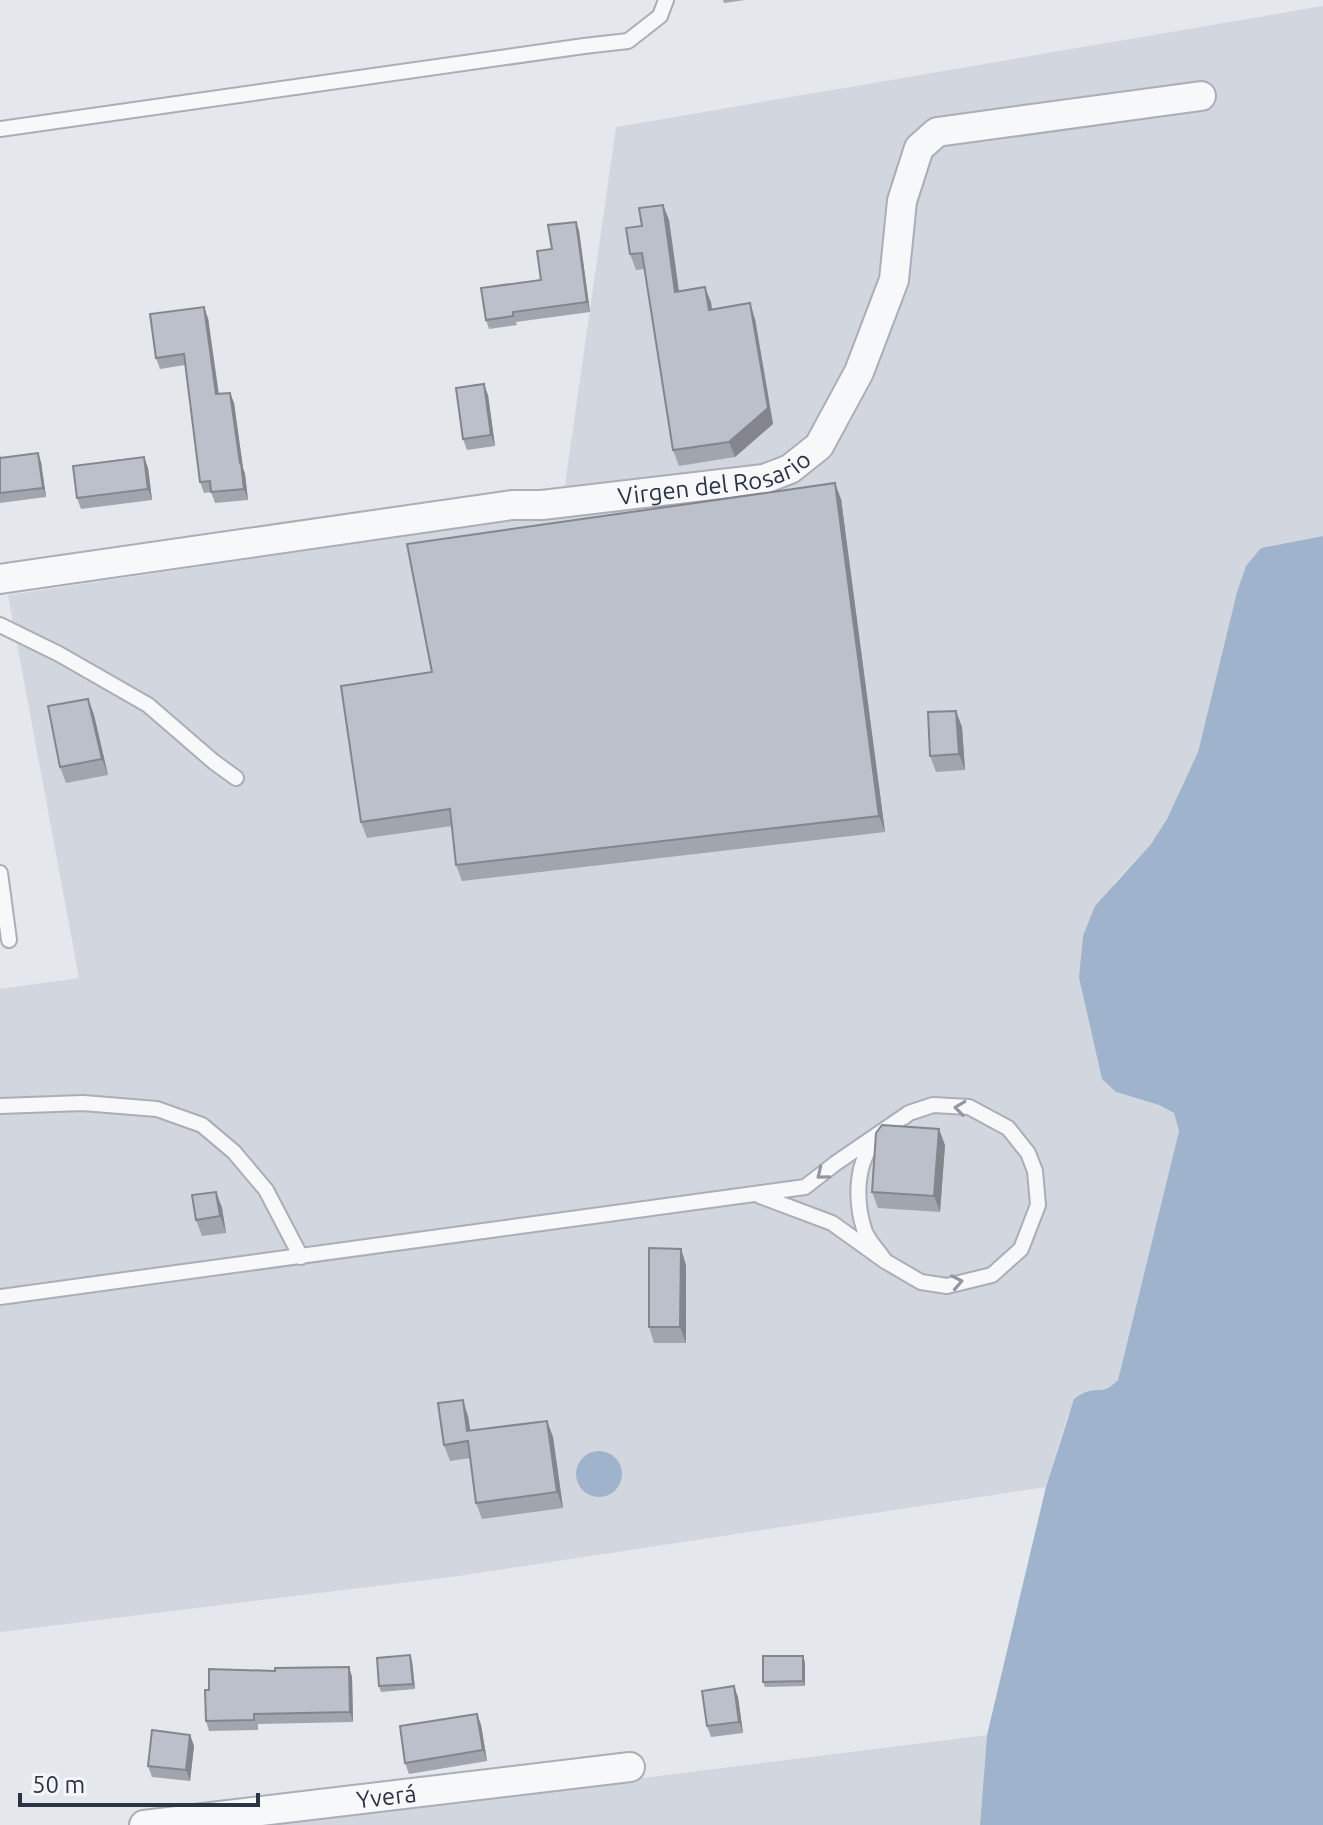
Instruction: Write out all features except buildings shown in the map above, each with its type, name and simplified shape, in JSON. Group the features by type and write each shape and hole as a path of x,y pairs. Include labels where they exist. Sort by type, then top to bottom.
{"street":[{"name":"Virgen del Rosario","path":"0,579 512,505 542,505 764,479 790,469 819,446 859,372 894,280 902,201 919,148 937,132 1201,96"},
{"name":"Yverá","path":"144,1825 630,1767"}],"lane":[{"path":"0,129 628,41 660,16 666,0"},
{"path":"0,625 59,654 148,705 236,778"},
{"path":"0,873 9,940"},
{"path":"0,1106 83,1103 157,1109 202,1125 234,1152 266,1190 301,1257"},
{"path":"0,1297 805,1187 909,1113 933,1105 969,1107 1008,1128 1028,1153 1035,1171 1038,1205 1021,1249 992,1275 947,1286 921,1282 832,1223 756,1195"},
{"path":"885,1261 864,1231 857,1189 864,1158 874,1142 909,1113"}],"shaded area":[{"path":"1323,6 1323,536 1261,548 1237,592 1198,752 1167,819 1151,844 1114,883 1079,978 1102,1079 1116,1092 1159,1105 1174,1113 1179,1131 1118,1380 1103,1391 1085,1392 1068,1414 1046,1487 458,1576 0,1632 0,989 79,978 8,595 561,513 616,127"},
{"path":"987,1735 980,1825 265,1825"}],"water":[{"path":"1323,536 1323,1825 980,1825 987,1735 1046,1487 1074,1399 1085,1392 1106,1389 1118,1380 1179,1131 1174,1113 1159,1105 1116,1092 1102,1079 1079,978 1083,936 1095,906 1151,844 1167,819 1198,752 1246,566 1261,548"},
{"path":"599,1451 615,1458 622,1474 615,1490 599,1497 583,1490 576,1474 583,1458"}]}
